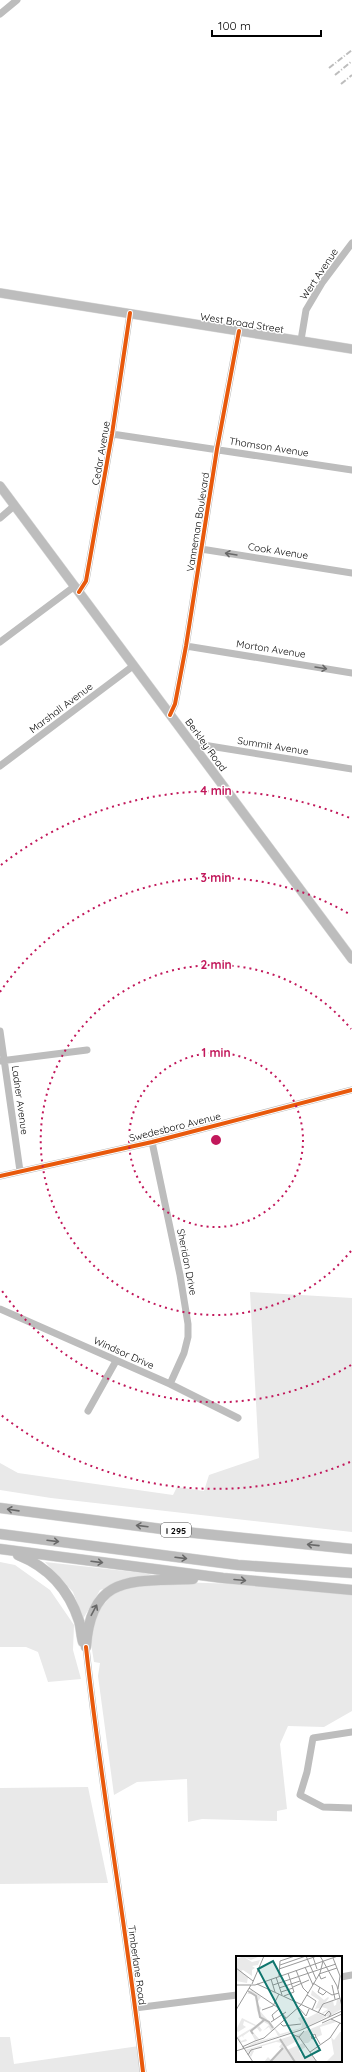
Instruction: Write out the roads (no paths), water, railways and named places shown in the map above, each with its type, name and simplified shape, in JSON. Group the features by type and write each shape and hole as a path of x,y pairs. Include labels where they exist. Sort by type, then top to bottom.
{"highway":[{"name":"I 295","path":"0,1508 185,1532 352,1549"},
{"path":"0,1534 238,1565 352,1574"},
{"path":"2,1549 223,1578 352,1590"},
{"path":"2,1549 28,1559 46,1571 63,1588 77,1616 86,1647"},
{"path":"86,1647 87,1630 94,1609 106,1593 114,1588 126,1583 223,1578"}],"main road":[{"name":"West Broad Street","path":"0,293 352,349"},
{"name":"Berkley Road","path":"0,486 352,959"}],"street":[{"path":"0,14 17,0"},
{"name":"Wert Avenue","path":"301,340 306,310 322,283 352,243"},
{"name":"Cedar Avenue","path":"77,589 86,581 112,434 130,313"},
{"name":"Vanneman Boulevard","path":"170,715 175,704 186,646 217,449 238,331"},
{"name":"Thomson Avenue","path":"112,434 352,470"},
{"path":"0,518 14,506"},
{"name":"Cook Avenue","path":"201,549 352,573"},
{"path":"0,642 77,589"},
{"name":"Morton Avenue","path":"186,646 352,673"},
{"name":"Marshall Avenue","path":"0,766 133,666"},
{"name":"Summit Avenue","path":"191,744 352,769"},
{"name":"Ladner Avenue","path":"0,1031 2,1060 20,1171"},
{"path":"2,1060 87,1050"},
{"name":"Swedesboro Avenue","path":"0,1176 152,1142 352,1090"},
{"name":"Sheridan Drive","path":"152,1142 180,1275 188,1324 188,1337 184,1353 170,1384"},
{"name":"Windsor Drive","path":"0,1309 170,1384 238,1418"},
{"path":"88,1411 116,1361"},
{"name":"Timberlane Road","path":"86,1647 105,1807 136,2008 143,2072"},
{"path":"352,1732 313,1738 307,1772 300,1795 323,1807 352,1808"},
{"path":"342,1977 352,1975"},
{"path":"136,2008 236,1996"}],"railway":[{"path":"329,68 352,50"},
{"path":"335,75 352,61"},
{"path":"341,84 352,75"}]}
